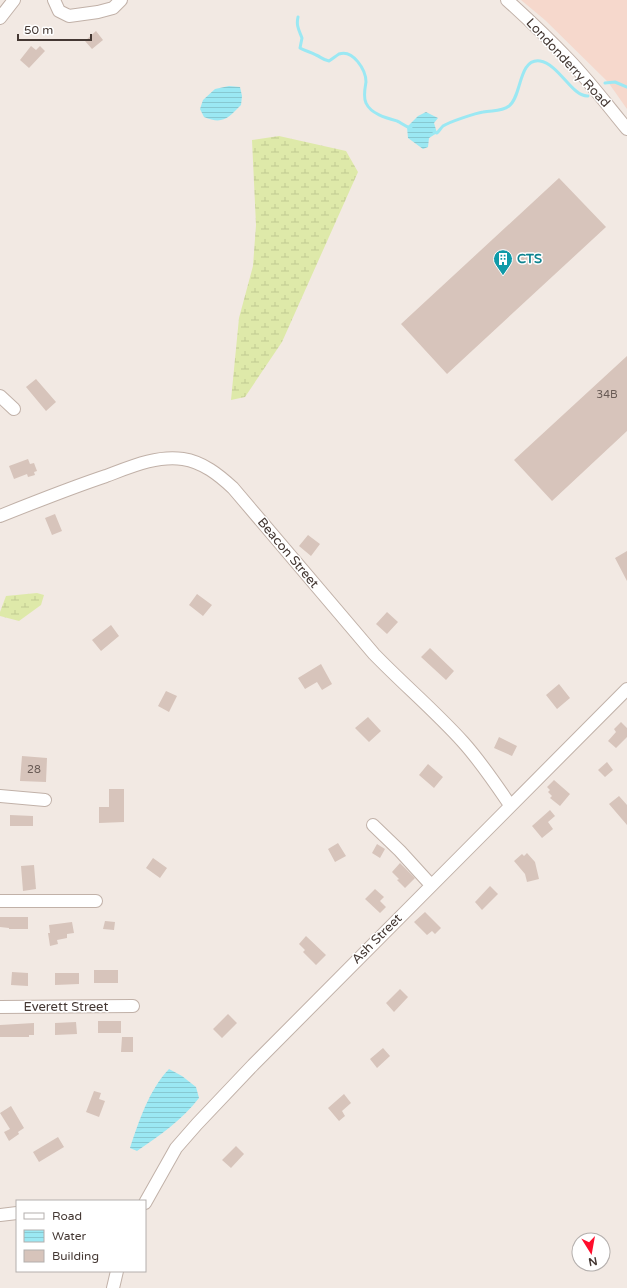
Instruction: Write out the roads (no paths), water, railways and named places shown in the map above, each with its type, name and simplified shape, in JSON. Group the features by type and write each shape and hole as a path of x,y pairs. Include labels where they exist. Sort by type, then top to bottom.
{"street":[{"path":"54,0 59,11 69,16 98,12 113,8 121,0"},
{"name":"Londonderry Road","path":"507,0 538,28 570,61 627,129"},
{"path":"0,18 12,1"},
{"path":"0,396 14,409"},
{"name":"Beacon Street","path":"0,516 60,492 150,461 172,458 184,459 206,467 233,488 374,654 463,742 485,768 510,805"},
{"name":"Ash Street","path":"146,1201 176,1148 253,1064 627,689"},
{"path":"0,796 44,800"},
{"path":"373,825 400,850 431,885"},
{"path":"0,902 96,901"},
{"name":"Everett Street","path":"0,1007 133,1006"},
{"path":"0,1215 16,1213"},
{"path":"113,1288 117,1272"}],"water":[{"path":"229,86 240,87 242,96 241,105 225,119 216,120 204,117 200,109 203,100 215,89"},
{"path":"426,112 438,118 434,123 437,133 429,138 428,147 423,149 408,138 407,127 418,116"},
{"path":"169,1069 182,1076 196,1087 199,1098 178,1120 154,1139 137,1151 130,1148 150,1096"}],"waterway":[{"path":"298,17 297,20 302,38 300,48 329,61 339,54 344,53 354,57 364,72 366,82 364,92 368,107 379,115 397,121 411,128"},
{"path":"434,132 437,133 443,126 451,122 487,111 500,110 509,106 516,95 524,72 533,62 540,61 547,63 576,91 582,95 588,96"},
{"path":"605,83 615,82 627,87"}],"place":[{"name":"CTS","path":"503,276"}]}
